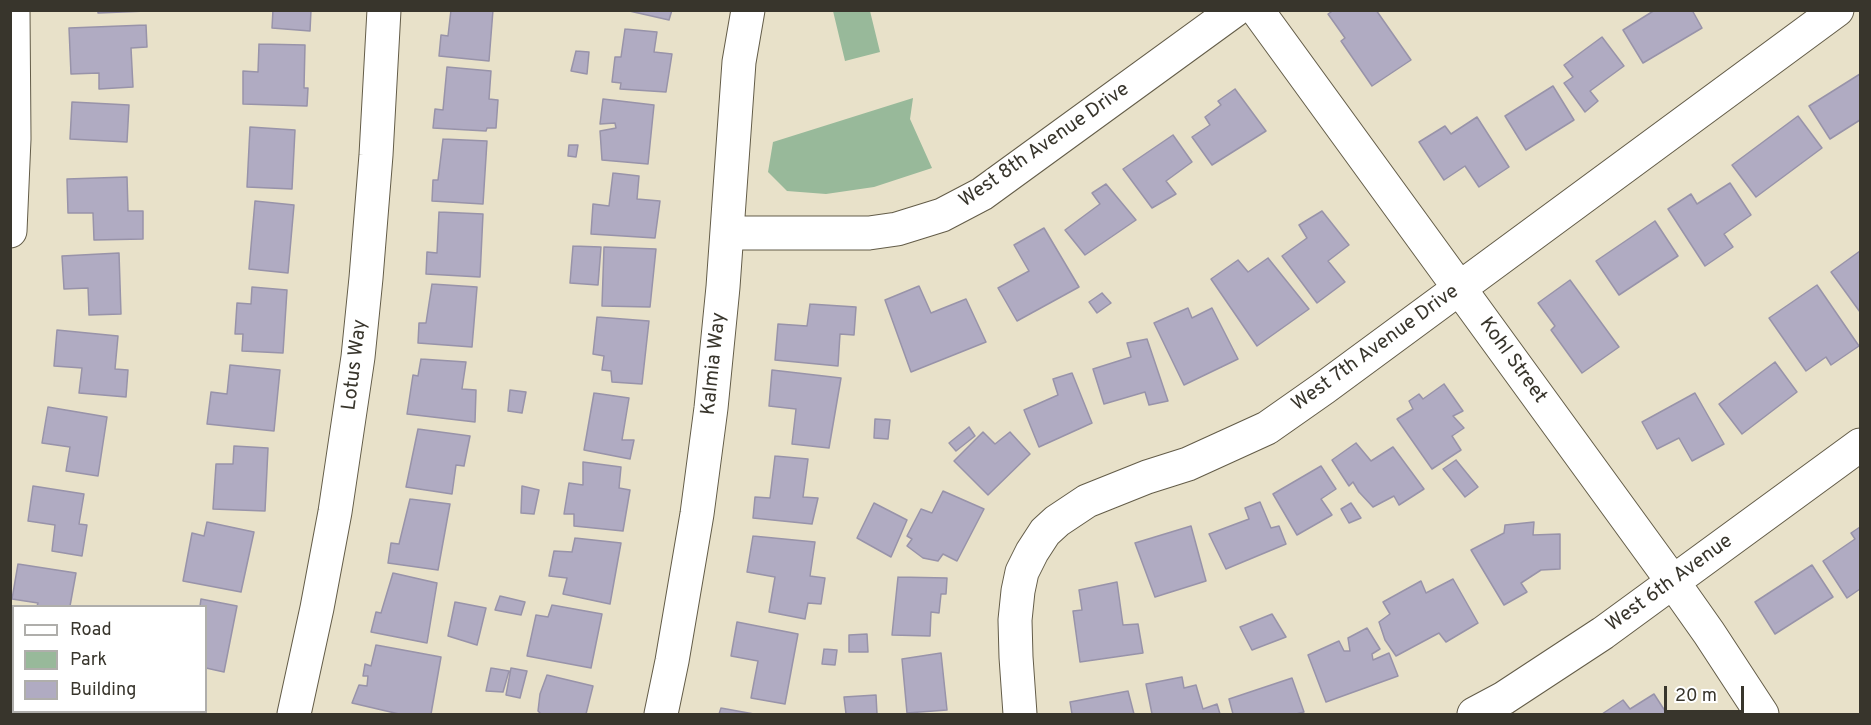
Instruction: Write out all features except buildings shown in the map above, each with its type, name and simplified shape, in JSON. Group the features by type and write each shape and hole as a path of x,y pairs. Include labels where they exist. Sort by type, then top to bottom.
{"street":[{"path":"10,231 14,140 13,10"},
{"name":"Lotus Way","path":"294,714 335,512 358,357 375,166 384,10"},
{"name":"Kalmia Way","path":"660,714 672,661 698,514 711,408 727,233 739,62 748,10"},
{"name":"West 8th Avenue Drive","path":"727,233 869,233 897,229 942,214 982,195 1235,10"},
{"name":"Kohl Street","path":"1257,10 1709,633 1762,714"},
{"name":"West 7th Avenue Drive","path":"1020,714 1015,620 1018,591 1022,572 1032,552 1045,532 1057,521 1087,501 1147,477 1188,465 1267,428 1837,10"},
{"name":"West 6th Avenue","path":"1474,714 1504,698 1603,633 1860,445"}],"green space":[{"path":"833,11 870,11 880,52 845,61"},
{"path":"913,98 910,119 932,168 874,187 826,194 787,191 768,172 773,142"}]}
